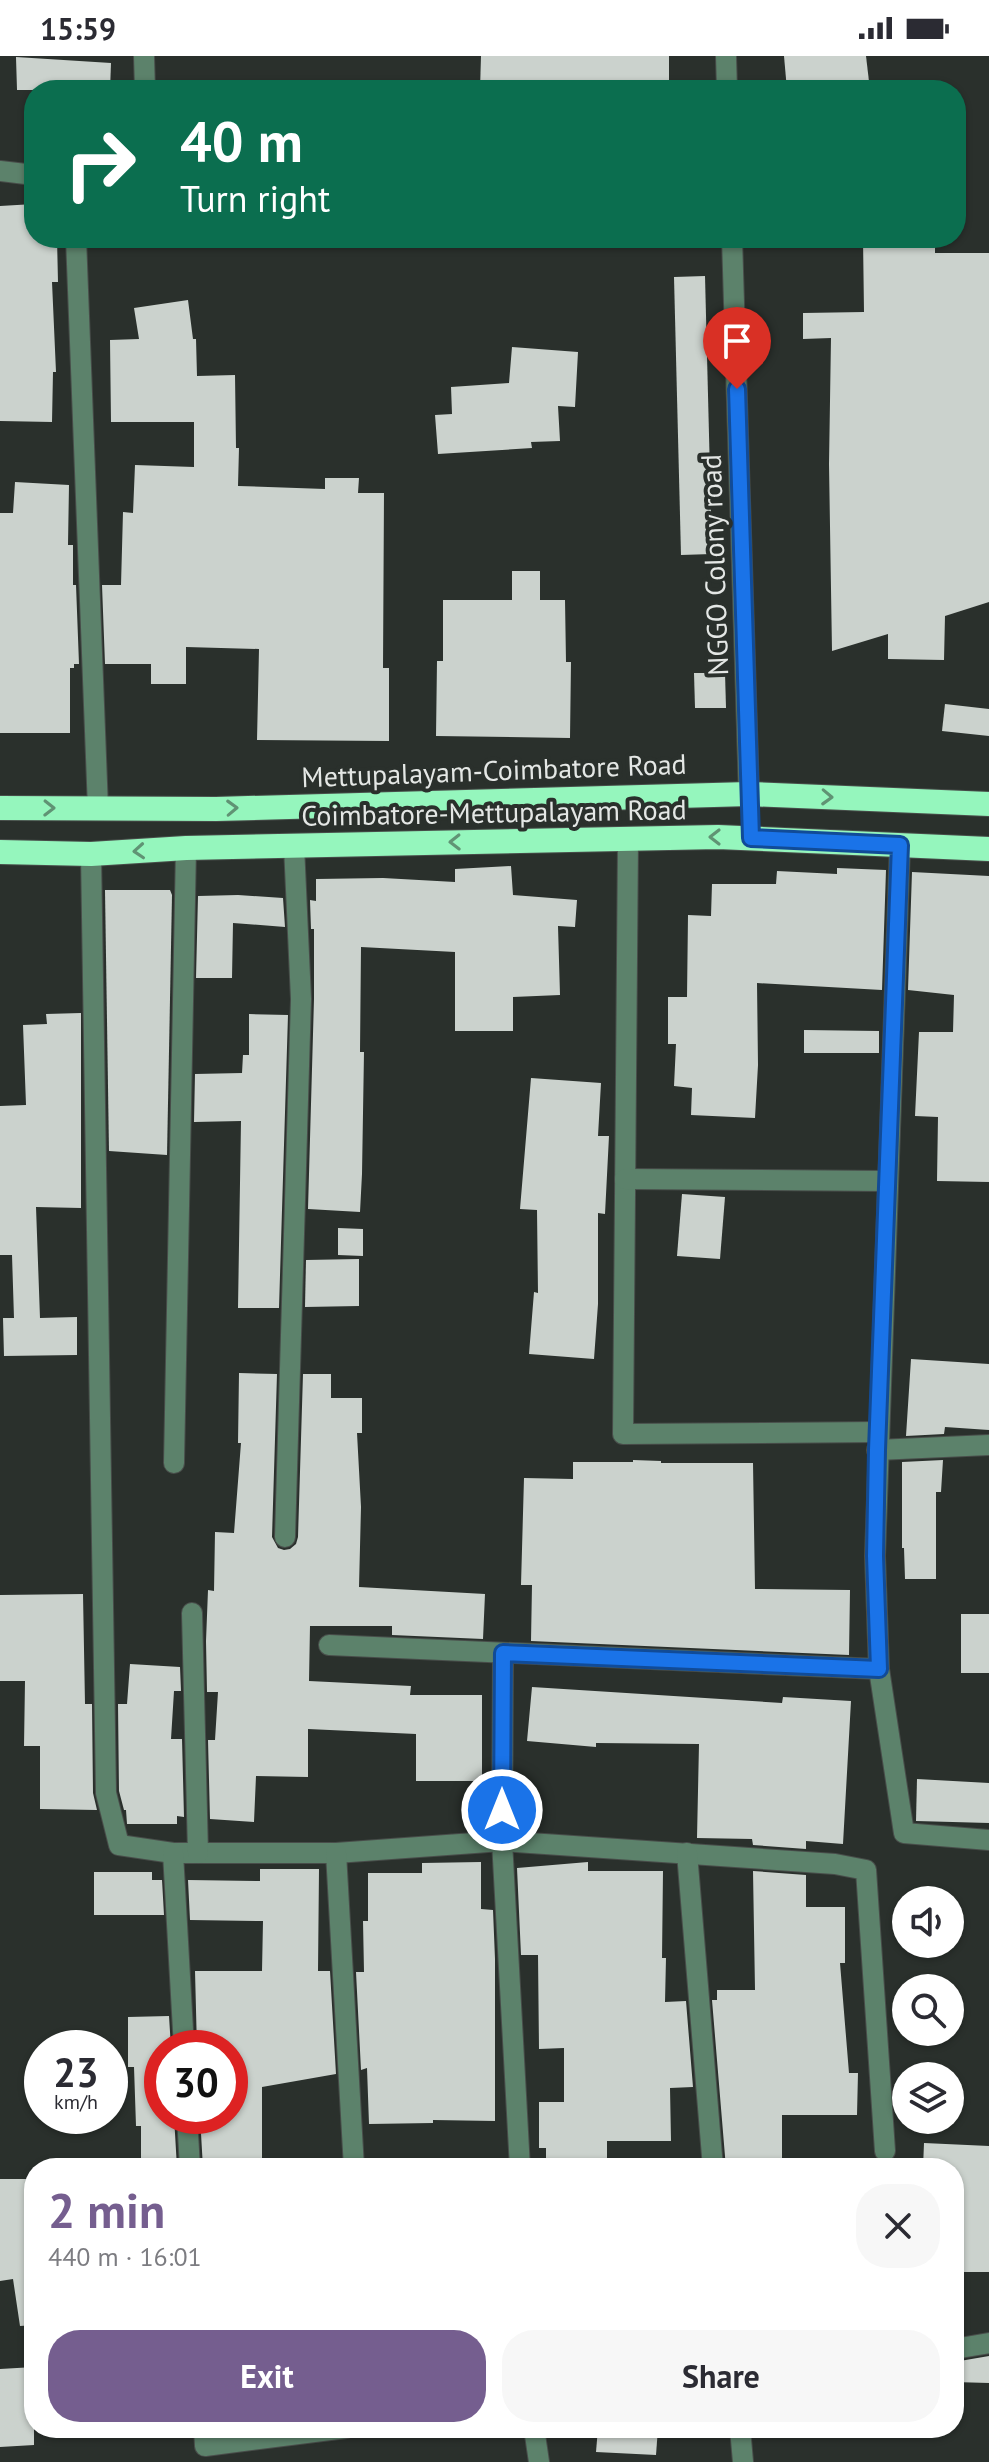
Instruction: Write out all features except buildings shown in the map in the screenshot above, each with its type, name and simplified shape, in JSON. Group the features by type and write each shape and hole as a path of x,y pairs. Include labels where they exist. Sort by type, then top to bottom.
{"highway":[{"name":"Mettupalayam-Coimbatore Road","path":"0,808 216,809 749,794 989,804"},
{"path":"749,794 751,838"},
{"name":"Coimbatore-Mettupalayam Road","path":"0,852 91,854 186,848 751,838 989,849"}],"street":[{"path":"144,56 145,80"},
{"path":"726,56 727,80"},
{"path":"0,171 24,174"},
{"path":"76,248 98,809"},
{"name":"NGGO Colony road","path":"732,248 749,794"},
{"path":"628,839 623,1434 989,1445"},
{"path":"900,845 875,1556 879,1669 904,1833 989,1840"},
{"path":"285,1537 301,999 294,846"},
{"path":"174,1463 186,848"},
{"path":"91,854 106,1793 119,1845 173,1853 336,1853 502,1841 835,1864 866,1870 885,2151"},
{"path":"625,1179 887,1181"},
{"path":"192,1613 198,1853"},
{"path":"329,1645 879,1669"},
{"path":"503,1653 502,1841 519,2158"},
{"path":"173,1853 183,2030"},
{"path":"336,1853 353,2158"},
{"path":"687,1853 712,2158"},
{"path":"188,2134 189,2158"},
{"path":"964,2347 989,2343"},
{"path":"205,2438 205,2446 268,2438"},
{"path":"535,2438 539,2462"},
{"path":"741,2438 743,2462"}],"route":[{"path":"502,1810 503,1653 879,1669 875,1556 877,1450 900,845 751,838 737,389"}]}
